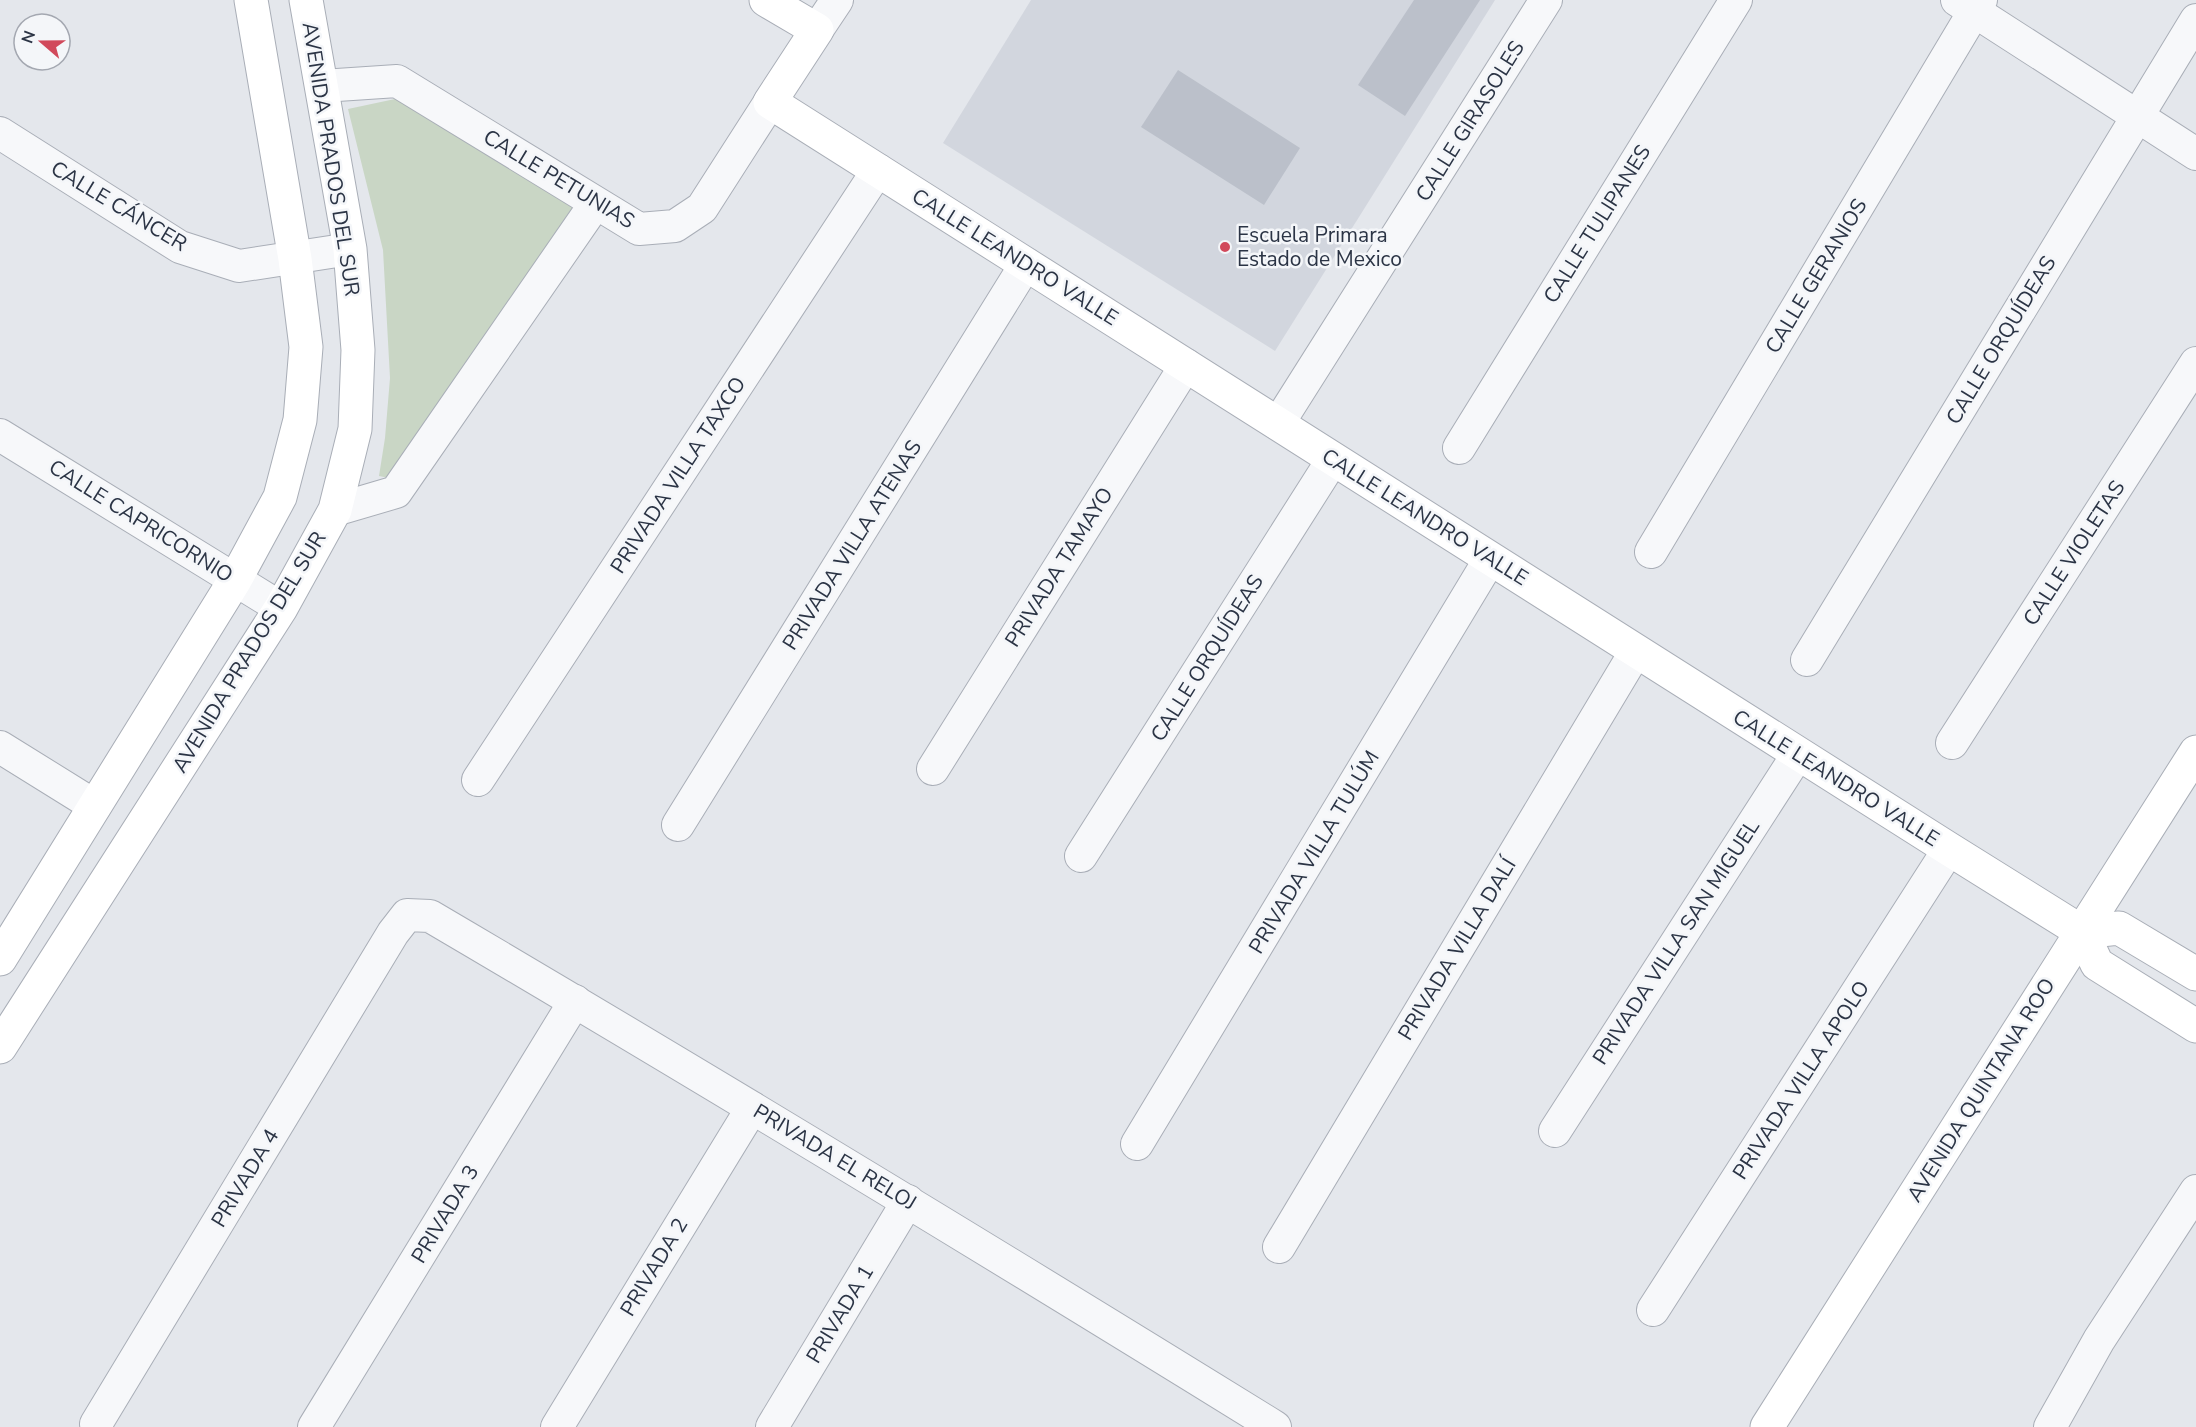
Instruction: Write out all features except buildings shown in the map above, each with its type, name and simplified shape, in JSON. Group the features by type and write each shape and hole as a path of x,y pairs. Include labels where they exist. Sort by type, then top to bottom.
{"main road":[{"path":"0,959 236,580 280,497 300,420 306,347 296,259 251,0"},
{"name":"AVENIDA PRADOS DEL SUR","path":"0,1047 281,608 335,510 355,429 358,350 350,249 306,0"},
{"path":"766,0 817,30"},
{"name":"CALLE PETUNIAS","path":"770,102 817,30"},
{"name":"CALLE LEANDRO VALLE","path":"770,102 2082,932"},
{"name":"AVENIDA QUINTANA ROO","path":"1767,1427 2196,752"},
{"path":"2196,974 2119,927 2082,932 2097,964 2196,1026"}],"street":[{"name":"CALLE PETUNIAS","path":"817,30 837,0"},
{"name":"CALLE GIRASOLES","path":"1278,424 1546,0"},
{"name":"CALLE TULIPANES","path":"1459,448 1736,0"},
{"path":"1971,4 2196,154"},
{"name":"CALLE GERANIOS","path":"1651,552 1971,4"},
{"name":"CALLE ORQUÍDEAS","path":"1807,660 2196,20"},
{"name":"CALLE PETUNIAS","path":"322,86 397,81 639,229 675,226 702,208 770,102"},
{"name":"CALLE CÁNCER","path":"0,133 180,247 239,266 350,249"},
{"name":"PRIVADA VILLA TAXCO","path":"478,780 878,170"},
{"path":"335,510 396,492 595,204"},
{"name":"PRIVADA VILLA ATENAS","path":"678,825 1026,264"},
{"name":"CALLE VIOLETAS","path":"1952,743 2196,363"},
{"name":"PRIVADA TAMAYO","path":"933,768 1185,365"},
{"name":"CALLE CAPRICORNIO","path":"0,435 281,608"},
{"name":"CALLE ORQUÍDEAS","path":"1081,856 1333,459"},
{"name":"PRIVADA VILLA TULÚM","path":"1137,1144 1490,559"},
{"name":"PRIVADA VILLA DALÍ","path":"1279,1247 1636,651"},
{"path":"0,747 95,807"},
{"name":"PRIVADA VILLA SAN MIGUEL","path":"1555,1131 1798,754"},
{"name":"PRIVADA VILLA APOLO","path":"1653,1310 1949,849"},
{"name":"PRIVADA EL RELOJ","path":"393,933 407,915 430,916 908,1201 1275,1427"},
{"name":"PRIVADA 4","path":"96,1424 393,933"},
{"name":"PRIVADA 3","path":"314,1427 575,1001"},
{"name":"PRIVADA 2","path":"556,1427 752,1108"},
{"path":"2050,1427 2099,1340 2196,1191"},
{"name":"PRIVADA 1","path":"772,1427 908,1201"}],"shaded area":[{"name":"Escuela Primara Estado de Mexico","path":"1031,0 1495,0 1275,351 943,143"}],"green space":[{"path":"409,96 574,205 389,478 379,476 390,378 383,250 348,109"}],"place":[{"name":"Escuela Primara Estado de Mexico","path":"1225,247"}]}
